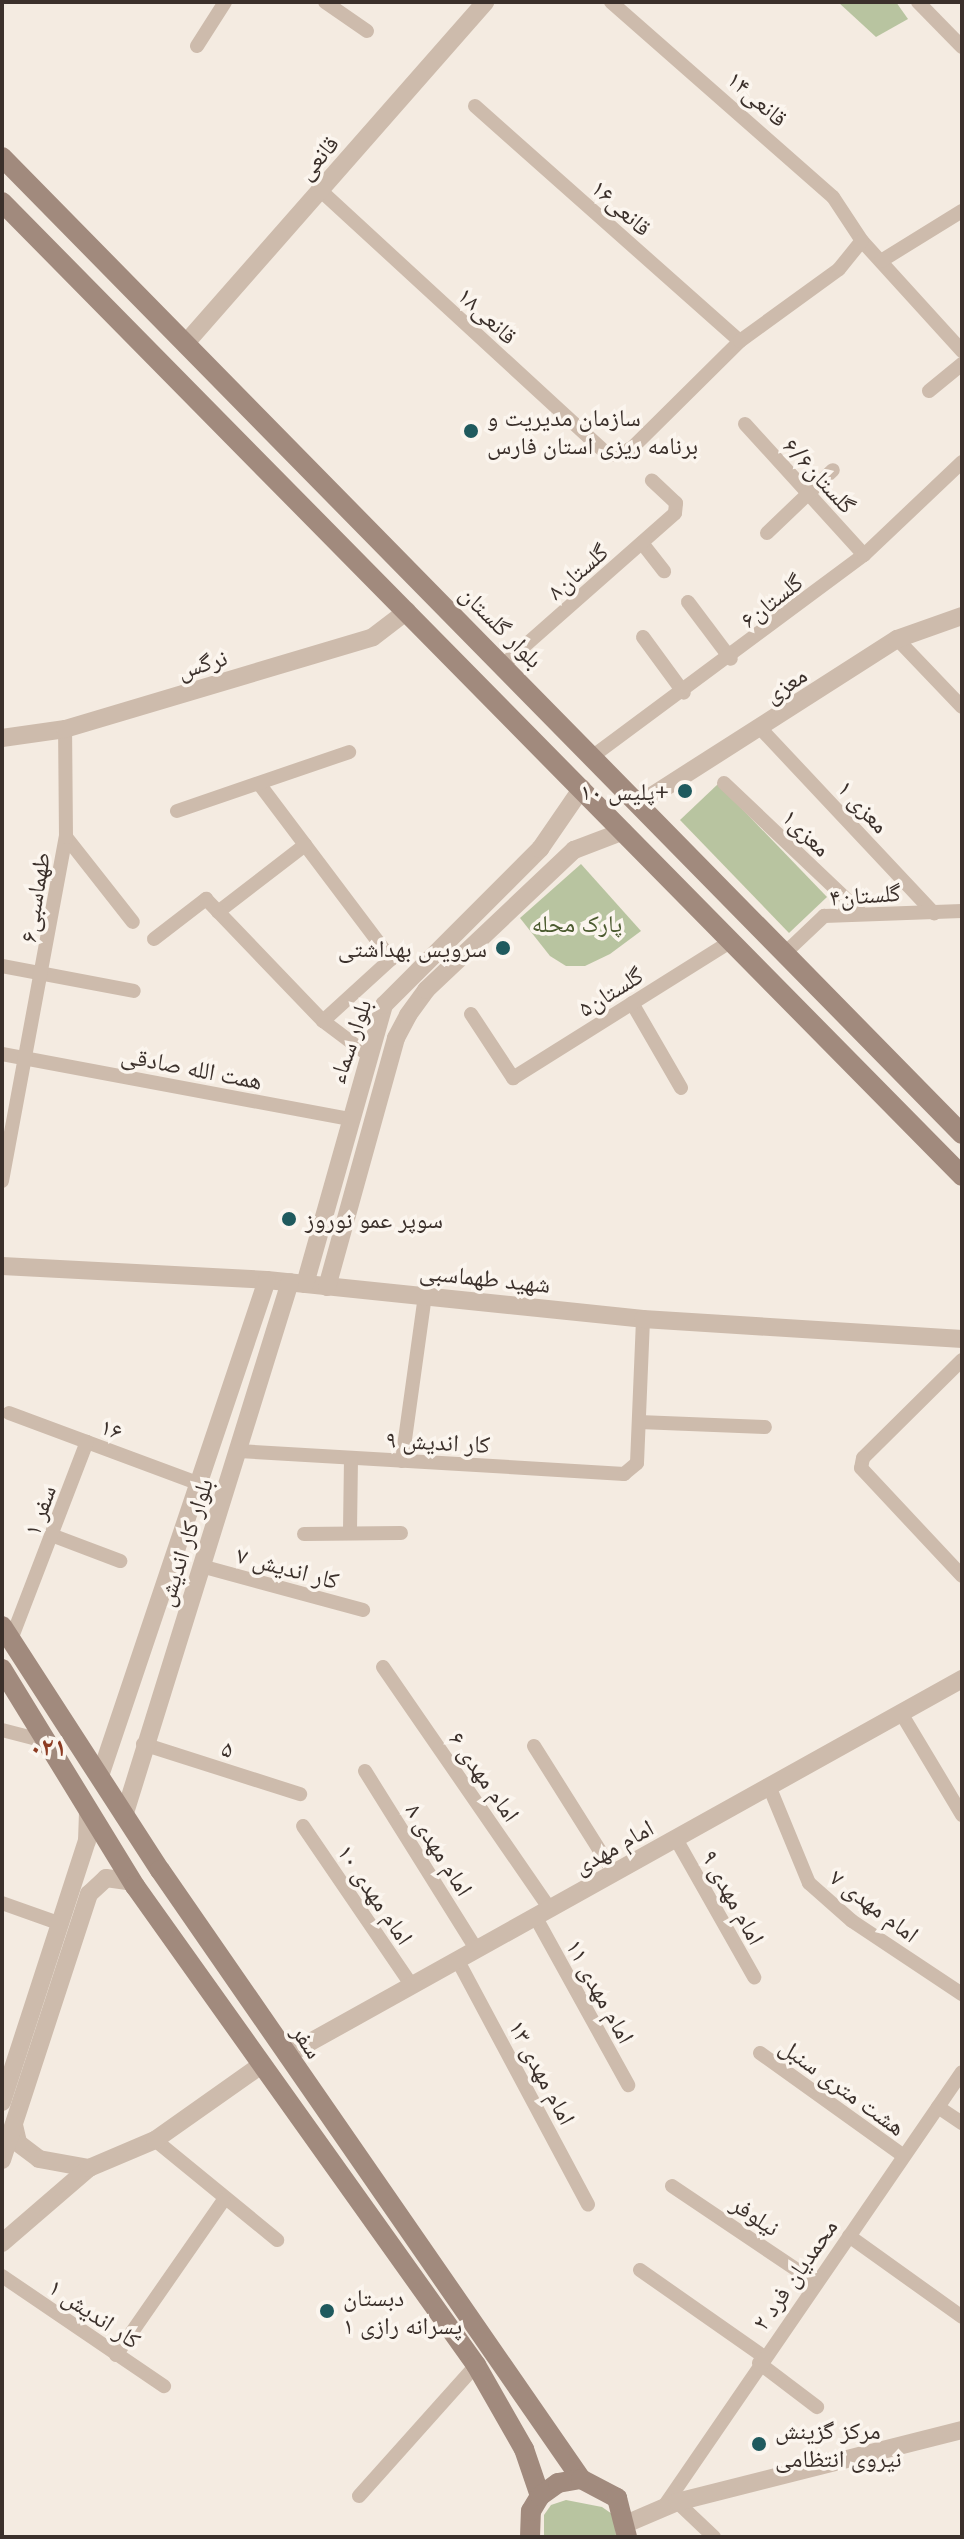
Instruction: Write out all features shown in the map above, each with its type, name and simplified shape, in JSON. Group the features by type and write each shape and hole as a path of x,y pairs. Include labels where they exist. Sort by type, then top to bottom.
{"main road":[{"name":"بلوار گلستان","path":"2,157 504,664 962,1134"},
{"path":"2,202 962,1176"},
{"path":"708,918 728,896"},
{"name":"سفر","path":"7,1632 124,1816 581,2479"},
{"path":"2,1669 51,1743 133,1882 260,2066 476,2365 524,2449 540,2496"},
{"path":"525,2534 540,2496 558,2483 581,2479 607,2488 627,2532"}],"street":[{"path":"197,46 225,2"},
{"path":"325,2 367,31"},
{"name":"قانعی","path":"185,344 485,2"},
{"name":"۱۴قانعی","path":"611,2 775,142 833,197 862,241 960,346"},
{"path":"918,2 962,47"},
{"name":"۱۶قانعی","path":"475,106 740,341"},
{"name":"۱۸قانعی","path":"320,190 604,451 616,455 632,448 740,341"},
{"path":"881,261 962,211"},
{"path":"740,341 839,269 862,241"},
{"path":"929,391 962,364"},
{"name":"۶/۶گلستان","path":"745,424 864,555"},
{"name":"گلستان۶","path":"593,756 731,659 864,555 962,462"},
{"path":"767,533 833,470"},
{"name":"گلستان۸","path":"504,664 678,510 652,481"},
{"path":"642,543 664,571"},
{"path":"688,602 731,659"},
{"name":"نرگس","path":"2,738 65,729 373,637 407,611"},
{"name":"معزی","path":"639,804 761,729 897,639 962,616"},
{"path":"643,637 684,693"},
{"path":"897,639 962,707"},
{"name":"۶طهماسبی","path":"2,1181 44,974 66,837 65,729"},
{"name":"معزی ۱","path":"761,729 934,913"},
{"path":"177,811 349,752"},
{"name":"۱معزی","path":"724,783 860,912"},
{"path":"260,785 391,959 323,1021"},
{"name":"بلوار سماء","path":"297,1283 384,1005 409,975 540,849 582,788"},
{"name":"بلوار سماء","path":"327,1287 396,1038 408,1015 426,990 574,850 624,831"},
{"path":"66,837 133,922"},
{"path":"218,912 305,845"},
{"path":"540,849 558,866"},
{"path":"154,939 206,899 323,1021 367,1054"},
{"name":"گلستان۴","path":"785,953 824,916 860,912 962,911"},
{"name":"گلستان۵","path":"471,1014 513,1078 730,942"},
{"path":"2,966 134,991"},
{"path":"632,1003 681,1088"},
{"name":"همت الله صادقی","path":"2,1054 349,1119"},
{"name":"شهید طهماسبی","path":"2,1266 267,1280 643,1319 962,1339"},
{"name":"بلوار کار اندیش","path":"100,1776 267,1280"},
{"name":"بلوار کار اندیش","path":"124,1816 143,1744 297,1283"},
{"path":"402,1461 425,1295"},
{"path":"643,1319 639,1422 765,1427"},
{"path":"962,1360 863,1458 861,1468 962,1576"},
{"name":"۱۶","path":"9,1413 200,1484"},
{"name":"۹ کار اندیش","path":"239,1451 633,1471 639,1422"},
{"name":"۱ سفر","path":"7,1632 54,1536 87,1442"},
{"path":"350,1530 351,1458"},
{"path":"304,1534 350,1530 401,1533"},
{"path":"54,1536 120,1561"},
{"name":"۷ کار اندیش","path":"201,1566 363,1610"},
{"name":"۶ امام مهدی","path":"383,1667 543,1914"},
{"name":"امام مهدی","path":"287,2055 962,1679"},
{"path":"901,1713 962,1815"},
{"path":"2,1730 51,1743"},
{"name":"۵","path":"143,1744 300,1794"},
{"path":"534,1746 614,1873"},
{"name":"۸ امام مهدی","path":"365,1771 477,1950"},
{"name":"۷ امام مهدی","path":"769,1786 809,1883 852,1921 962,1994"},
{"path":"2,2102 6,2072 61,1924 87,1841 88,1809"},
{"name":"۱۰ امام مهدی","path":"303,1826 412,1986"},
{"name":"۹ امام مهدی","path":"676,1839 754,1977"},
{"path":"2,2160 89,1894 106,1878 133,1882"},
{"path":"2,1903 61,1924"},
{"name":"۱۱ امام مهدی","path":"543,1914 628,2085"},
{"name":"۱۳ امام مهدی","path":"458,1961 588,2204"},
{"name":"هشت متری سنبل","path":"760,2053 901,2154"},
{"path":"2,2243 89,2168 155,2140 260,2066"},
{"name":"۲ محمدیان فرد","path":"671,2503 761,2360 849,2236 901,2154 962,2072"},
{"path":"938,2107 962,2123"},
{"path":"14,2124 18,2143 39,2159 89,2168"},
{"path":"155,2140 223,2201 277,2240"},
{"name":"نیلوفر","path":"672,2186 815,2282"},
{"path":"116,2355 223,2201"},
{"path":"849,2236 962,2317"},
{"path":"640,2270 761,2360 817,2407"},
{"name":"۱ کار اندیش","path":"2,2276 164,2386"},
{"path":"359,2496 476,2365"},
{"path":"627,2532 671,2503 962,2430"},
{"path":"671,2503 714,2537"}],"green space":[{"path":"838,2 896,2 908,19 876,37"},
{"path":"718,784 827,897 789,933 680,820"},
{"name":"پارک محله","path":"581,864 641,931 610,954 585,966 566,966 550,956 520,918"},
{"path":"566,2500 602,2507 615,2516 616,2537 544,2537 544,2515 551,2505"}],"place":[{"name":"سازمان مدیریت و برنامه ریزی استان فارس","path":"471,431"},
{"name":"پلیس ۱۰+","path":"685,791"},
{"name":"سرویس بهداشتی","path":"503,948"},
{"name":"سوپر عمو نوروز","path":"289,1219"},
{"name":"دبستان پسرانه رازی ۱","path":"327,2311"},
{"name":"مرکز گزینش نیروی انتظامی","path":"759,2444"}],"district":[{"name":"۰۲۱","path":"48,1747"}]}
